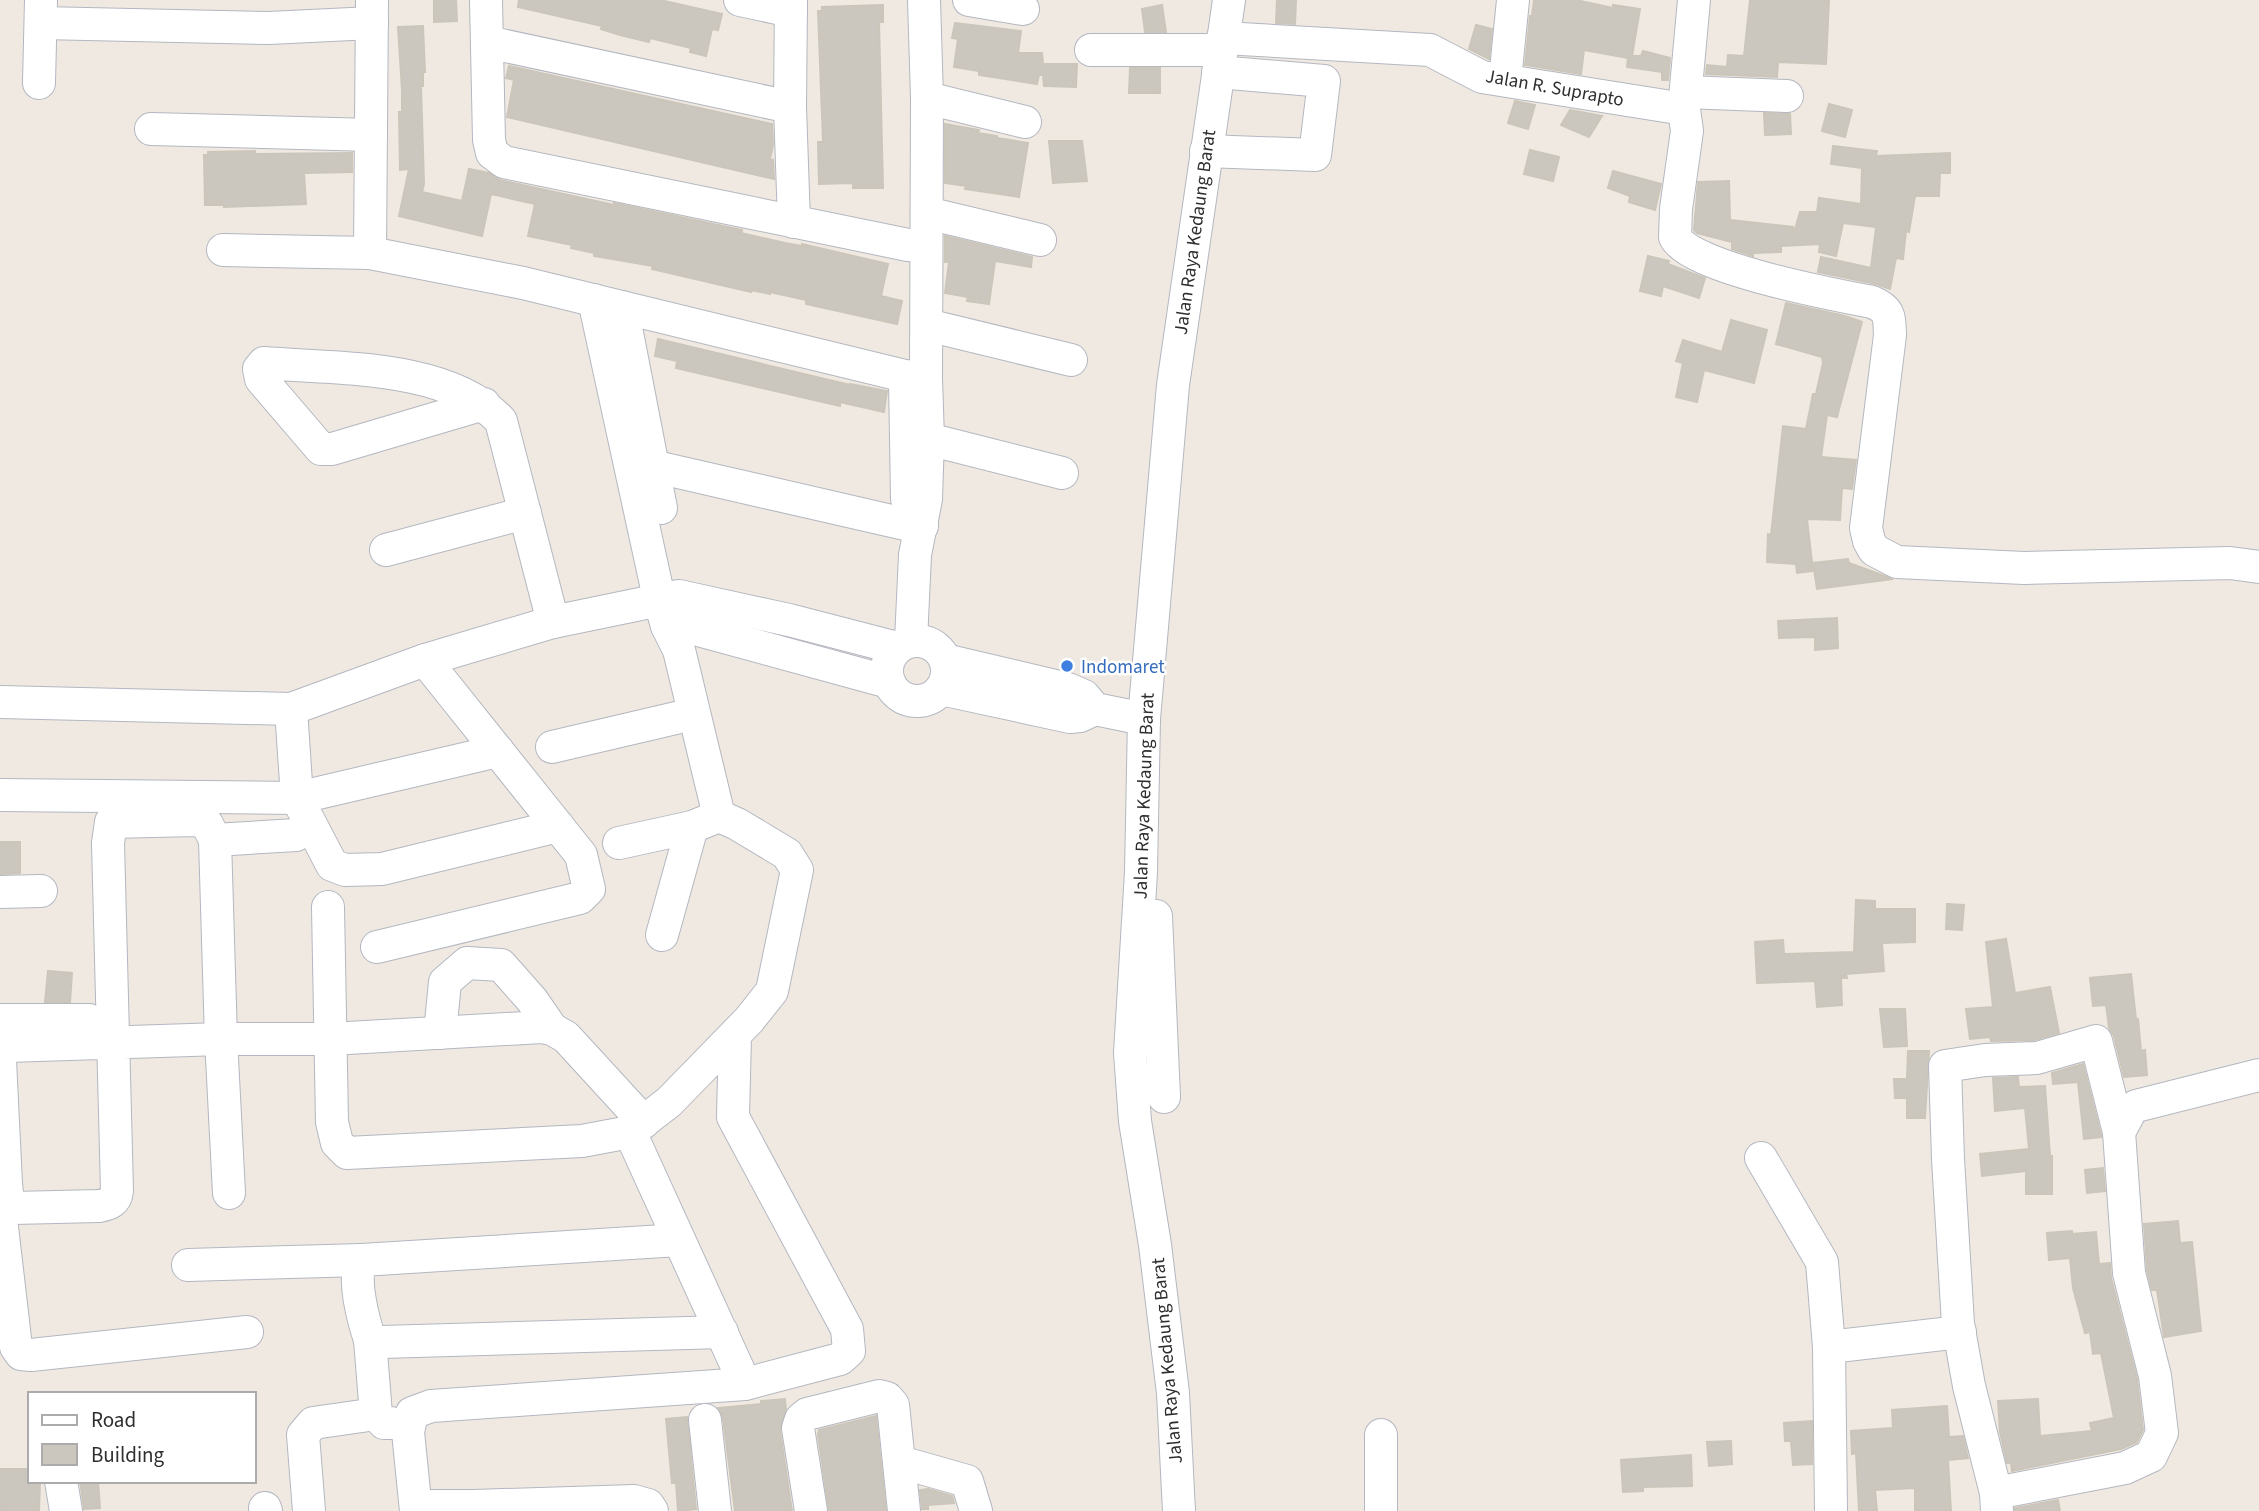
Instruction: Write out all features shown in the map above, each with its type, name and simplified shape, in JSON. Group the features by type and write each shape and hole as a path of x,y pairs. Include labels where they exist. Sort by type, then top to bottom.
{"street":[{"path":"486,0 489,140 492,153 504,162 917,245"},
{"path":"740,0 791,6 790,107 794,222"},
{"path":"906,0 917,245 915,377 906,464 916,535"},
{"path":"0,702 291,709 425,660 553,622 674,619 723,621 904,644 921,640 939,651 943,674 933,696 913,701 903,698 894,691 887,670 889,658 904,644 928,439 915,377 927,325 917,245 927,213 924,0"},
{"path":"969,0 1023,9"},
{"name":"Jalan Raya Kedaung Barat","path":"1179,1511 1173,1393 1155,1245 1135,1121 1130,1054 1141,872 1143,719 1172,385 1229,0"},
{"path":"1505,80 1513,0"},
{"path":"1694,0 1685,101 1687,131 1674,232 1677,241 1685,248 1724,265 1794,286 1872,302 1883,307 1889,315 1890,335 1867,528 1874,550 1897,562 2011,567 2230,563 2259,567"},
{"path":"39,83 41,11 165,14 372,12 370,253"},
{"path":"487,42 790,107"},
{"path":"1091,50 1221,53 1324,81 1315,155 1206,151"},
{"name":"Jalan R. Suprapto","path":"1221,53 1430,50 1482,77 1505,80 1685,101 1787,96"},
{"path":"927,99 1025,122"},
{"path":"151,129 371,135"},
{"path":"927,213 1040,240"},
{"path":"223,250 370,253 523,283 915,377"},
{"path":"608,304 652,466 674,619"},
{"path":"608,304 693,714 705,821 662,935"},
{"path":"927,325 1071,360"},
{"path":"484,404 332,449 321,449 261,379 259,369 264,363 407,375 451,388 484,404 500,421 553,622"},
{"path":"928,439 1062,473"},
{"path":"652,466 916,535"},
{"path":"386,550 525,513"},
{"path":"723,621 889,682"},
{"path":"377,947 579,898 589,889 581,855 425,660"},
{"path":"943,674 1068,689 1084,696 1095,709 1143,719"},
{"path":"291,709 297,798 332,865 345,870 382,869 558,826"},
{"path":"552,747 693,714"},
{"path":"0,795 297,798 498,751"},
{"path":"229,1193 221,1039 215,840 207,824 196,820 111,822 108,843 114,1043 117,1197 99,1206 13,1208 8,1202 6,1184 1,1060 3,1051 8,1046 114,1043 221,1039 330,1039 528,1027 552,1028"},
{"path":"328,907 332,1122 337,1143 347,1153 582,1141 637,1127 669,1102 772,991 797,870 787,854 737,824 705,821 620,843"},
{"path":"215,840 296,835"},
{"path":"1141,872 1150,887 1156,916 1164,1097"},
{"path":"0,892 41,891"},
{"path":"440,1033 445,982 467,963 500,965 532,1000 552,1028 566,1037 637,1127 679,1240 745,1384"},
{"path":"0,1020 89,1020"},
{"path":"652,1511 648,1505 634,1501 416,1509 408,1432 412,1413 431,1406 745,1384 840,1359 849,1351 847,1329 733,1117 747,1021"},
{"path":"2096,1041 2119,1132 2129,1273 2155,1376 2162,1433 2151,1456 2124,1468 1996,1502 1969,1386 1960,1332 1948,1159 1945,1066 1985,1060 2037,1058 2096,1041"},
{"path":"2119,1132 2125,1118 2136,1106 2259,1075"},
{"path":"1761,1158 1822,1262 1829,1347 1831,1511"},
{"path":"0,1210 16,1347 21,1354 247,1332"},
{"path":"188,1265 362,1260 679,1240"},
{"path":"362,1260 358,1266 357,1280 370,1340 376,1414 384,1423 410,1425"},
{"path":"370,1340 382,1342 722,1332"},
{"path":"1829,1347 1960,1332"},
{"path":"811,1511 798,1428 800,1419 807,1414 879,1396 887,1398 893,1405 904,1511"},
{"path":"309,1511 303,1435 306,1429 313,1423 376,1414"},
{"path":"705,1420 715,1511"},
{"path":"1381,1435 1381,1511"},
{"path":"900,1462 967,1481 976,1511"},
{"path":"61,1483 66,1511"}],"building":[{"path":"434,0 456,0 457,21 434,22"},
{"path":"519,0 660,0 722,14 718,30 712,29 706,56 690,52 691,48 650,38 649,42 601,29 602,26 518,7"},
{"path":"1277,0 1296,0 1295,24 1276,23"},
{"path":"1534,0 1576,0 1613,8 1613,5 1640,9 1632,56 1641,56 1643,51 1670,58 1668,80 1662,80 1662,72 1627,67 1628,58 1584,50 1581,74 1525,65"},
{"path":"1750,0 1829,0 1826,64 1778,62 1777,77 1706,74 1707,65 1727,67 1728,55 1744,56"},
{"path":"883,5 883,22 879,22 883,188 853,188 853,183 819,184 818,142 823,142 818,11 822,11 822,7"},
{"path":"1162,5 1166,32 1145,32 1142,9"},
{"path":"955,23 1021,31 1018,53 1042,53 1043,64 1077,64 1076,87 1044,86 1043,75 1039,75 1037,84 979,75 979,71 954,67 958,39 952,38"},
{"path":"1476,25 1492,29 1489,59 1469,49"},
{"path":"423,26 425,72 421,86 422,192 462,201 469,169 489,173 500,180 742,230 741,233 888,264 881,296 902,301 897,324 806,304 806,300 770,292 751,292 652,269 653,266 594,256 594,253 571,248 572,245 528,236 535,204 491,194 482,236 399,216 409,169 400,170 399,112 402,112 402,90 398,27"},
{"path":"509,66 772,124 773,145 770,159 773,160 774,179 507,117 514,80 506,78"},
{"path":"1130,68 1160,68 1160,93 1129,93"},
{"path":"1515,101 1535,105 1528,129 1508,123"},
{"path":"1829,104 1852,110 1845,137 1822,131"},
{"path":"1570,110 1602,116 1589,137 1561,125"},
{"path":"1764,113 1790,114 1791,134 1765,135"},
{"path":"945,124 1028,143 1019,197 965,189 966,186 945,183"},
{"path":"1049,141 1082,141 1087,181 1053,183"},
{"path":"1833,146 1877,151 1876,156 1950,153 1950,173 1940,173 1939,196 1915,196 1909,232 1906,231 1903,259 1896,258 1890,289 1818,272 1821,257 1871,268 1876,227 1843,223 1836,256 1819,252 1820,244 1781,246 1781,252 1753,253 1753,256 1732,249 1732,242 1694,230 1698,182 1729,181 1730,220 1793,227 1793,236 1800,212 1817,212 1819,198 1861,204 1862,168 1831,164"},
{"path":"1530,150 1559,157 1553,181 1524,174"},
{"path":"255,151 255,154 352,153 352,172 304,173 306,204 224,207 205,205 204,155 208,155 208,152"},
{"path":"1613,171 1661,184 1655,210 1629,202 1630,196 1608,188"},
{"path":"945,236 1032,257 1031,267 995,261 989,304 967,301 968,297 945,293 949,262 945,262"},
{"path":"1648,256 1669,261 1668,264 1705,278 1699,298 1663,286 1661,296 1640,291"},
{"path":"1786,303 1862,322 1837,417 1827,415 1821,457 1856,460 1852,489 1842,488 1840,520 1807,519 1813,571 1797,573 1796,564 1767,562 1768,534 1771,535 1783,426 1806,429 1823,363 1822,357 1776,344"},
{"path":"1731,320 1767,330 1754,383 1704,370 1697,402 1676,397 1683,363 1676,361 1683,340 1722,352"},
{"path":"658,339 850,385 887,391 884,412 840,402 840,406 676,368 677,361 655,356"},
{"path":"1848,559 1849,563 1893,579 1817,589 1813,563"},
{"path":"1837,618 1838,648 1815,650 1815,637 1779,638 1778,621"},
{"path":"0,842 20,842 20,873 0,874"},
{"path":"1856,900 1875,901 1875,909 1915,909 1915,942 1882,943 1884,971 1846,974 1847,978 1841,978 1842,1005 1817,1007 1815,981 1757,983 1755,942 1783,940 1784,954 1854,952"},
{"path":"1947,904 1964,905 1962,930 1946,929"},
{"path":"2006,939 2015,993 2050,987 2059,1033 2034,1040 1991,1041 1990,1037 1970,1039 1966,1009 1993,1007 1986,942"},
{"path":"48,971 72,973 70,1002 45,1002"},
{"path":"2131,974 2141,1051 2145,1050 2147,1075 2124,1077 2114,1036 2109,1028 2106,1005 2093,1006 2090,978"},
{"path":"1880,1009 1905,1009 1907,1046 1884,1047"},
{"path":"1908,1051 1929,1051 1925,1118 1907,1118 1907,1098 1895,1098 1894,1079 1907,1079"},
{"path":"2083,1064 2101,1137 2084,1139 2078,1082 2053,1084 2052,1073"},
{"path":"2018,1077 2019,1087 2045,1086 2052,1156 2052,1194 2026,1194 2026,1171 1982,1176 1980,1154 2029,1149 2025,1108 1995,1111 1993,1078"},
{"path":"2103,1168 2105,1191 2087,1193 2085,1170"},
{"path":"2178,1221 2180,1243 2192,1242 2201,1331 2164,1337 2157,1290 2152,1290 2147,1270 2144,1224"},
{"path":"2072,1231 2072,1234 2096,1232 2099,1264 2110,1263 2111,1278 2137,1379 2143,1430 2137,1442 2121,1449 2012,1471 2011,1463 2007,1463 2000,1432 1998,1401 2038,1399 2040,1436 2092,1431 2090,1423 2114,1418 2101,1353 2093,1354 2090,1332 2085,1333 2073,1288 2070,1258 2049,1260 2047,1233"},
{"path":"785,1399 786,1410 780,1431 792,1511 735,1511 723,1418 718,1408"},
{"path":"1947,1406 1949,1437 1963,1436 1968,1458 1948,1460 1951,1511 1915,1511 1915,1488 1875,1490 1877,1511 1859,1511 1856,1453 1852,1454 1851,1431 1893,1428 1892,1410"},
{"path":"876,1416 886,1511 829,1511 819,1430"},
{"path":"687,1417 696,1509 678,1511 676,1483 672,1483 666,1419"},
{"path":"1812,1421 1812,1464 1793,1465 1791,1441 1785,1441 1784,1423"},
{"path":"1731,1441 1732,1464 1709,1466 1707,1442"},
{"path":"1691,1455 1692,1486 1643,1487 1643,1491 1623,1492 1621,1460"},
{"path":"0,1469 28,1469 28,1483 40,1483 39,1511 0,1511"},
{"path":"80,1483 98,1483 100,1508 84,1509"},
{"path":"928,1489 952,1496 954,1503 928,1505 928,1509 922,1509 920,1490"},
{"path":"2058,1500 2060,1511 2015,1511 2015,1508"}],"place":[{"name":"Indomaret","path":"1067,666"}]}
